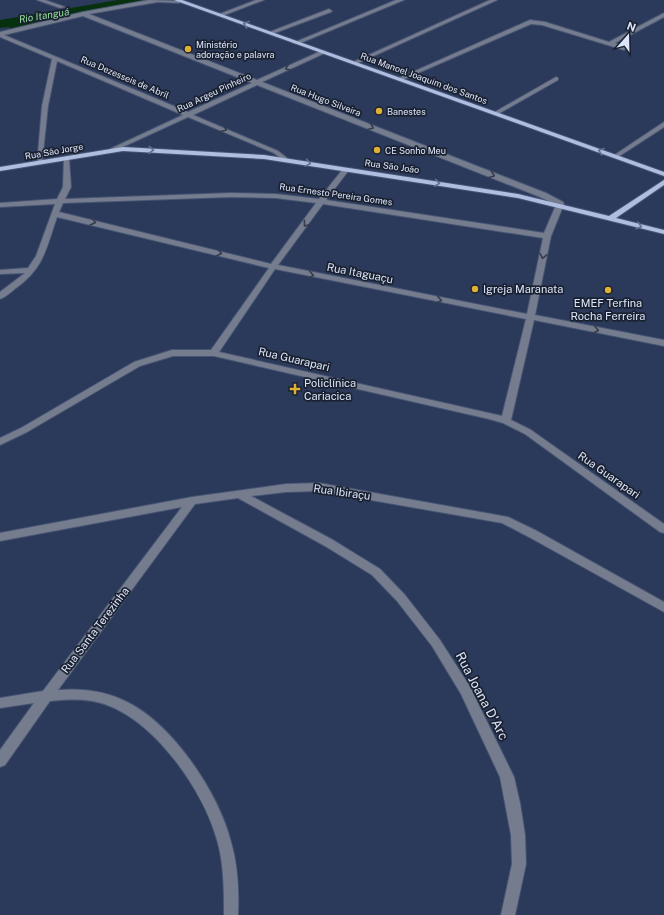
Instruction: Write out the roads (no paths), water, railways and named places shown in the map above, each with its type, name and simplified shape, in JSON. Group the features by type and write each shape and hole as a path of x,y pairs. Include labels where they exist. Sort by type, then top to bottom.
{"main road":[{"name":"Rua Manoel Joaquim dos Santos","path":"178,0 664,174"},
{"name":"Rua São João","path":"112,150 139,149 285,160 478,190 560,206 664,232"},
{"name":"Rua São Jorge","path":"0,169 112,150"},
{"path":"611,218 664,182"}],"street":[{"path":"40,0 62,7"},
{"path":"0,34 83,14 158,0 178,0"},
{"path":"220,15 261,0"},
{"path":"296,42 401,0"},
{"path":"354,63 494,0"},
{"path":"270,33 329,11"},
{"name":"Rua Hugo Silveira","path":"83,14 543,195 558,202 560,206"},
{"path":"609,44 664,15"},
{"path":"400,79 530,22 543,23 624,48"},
{"name":"Rua Dezesseis de Abril","path":"0,34 276,152 285,160"},
{"name":"Rua Argeu Pinheiro","path":"112,150 323,52"},
{"path":"39,163 45,106 55,58"},
{"path":"496,113 556,79"},
{"path":"616,156 664,124"},
{"path":"0,296 20,282 32,270 40,256 60,201 67,187 66,158"},
{"path":"214,353 273,267 345,170"},
{"name":"Rua Ernesto Pereira Gomes","path":"0,205 60,201 276,196 323,201 547,236"},
{"path":"506,421 547,236 560,206"},
{"name":"Rua Itaguaçu","path":"55,214 97,222 273,267 530,318 664,342"},
{"path":"0,272 32,270"},
{"name":"Rua Guarapari","path":"0,442 24,430 137,364 172,353 214,353 490,416 506,421 528,432 664,528"},
{"name":"Rua Ibiraçu","path":"0,536 192,501 286,488 319,487 504,520 533,534 664,607"},
{"name":"Rua Joana D'Arc","path":"238,494 329,543 376,572 401,598 436,643 466,691 507,777 514,803 518,835 519,864 508,915"},
{"name":"Rua Santa Terezinha","path":"0,761 46,696 192,501"},
{"path":"0,703 46,696 78,695 103,698 135,713 151,726 171,747 189,770 204,795 221,830 228,862 231,915"}],"water":[{"name":"Rio Itanguá","path":"118,0 171,0 93,10 13,29 8,27 0,28 0,20"}],"place":[{"name":"Ministério adoração e palavra","path":"188,49"},
{"name":"Banestes","path":"379,111"},
{"name":"CE Sonho Meu","path":"377,150"},
{"name":"Igreja Maranata","path":"475,289"},
{"name":"EMEF Terfina Rocha Ferreira","path":"608,290"},
{"name":"Policlínica Cariacica","path":"295,389"}]}
